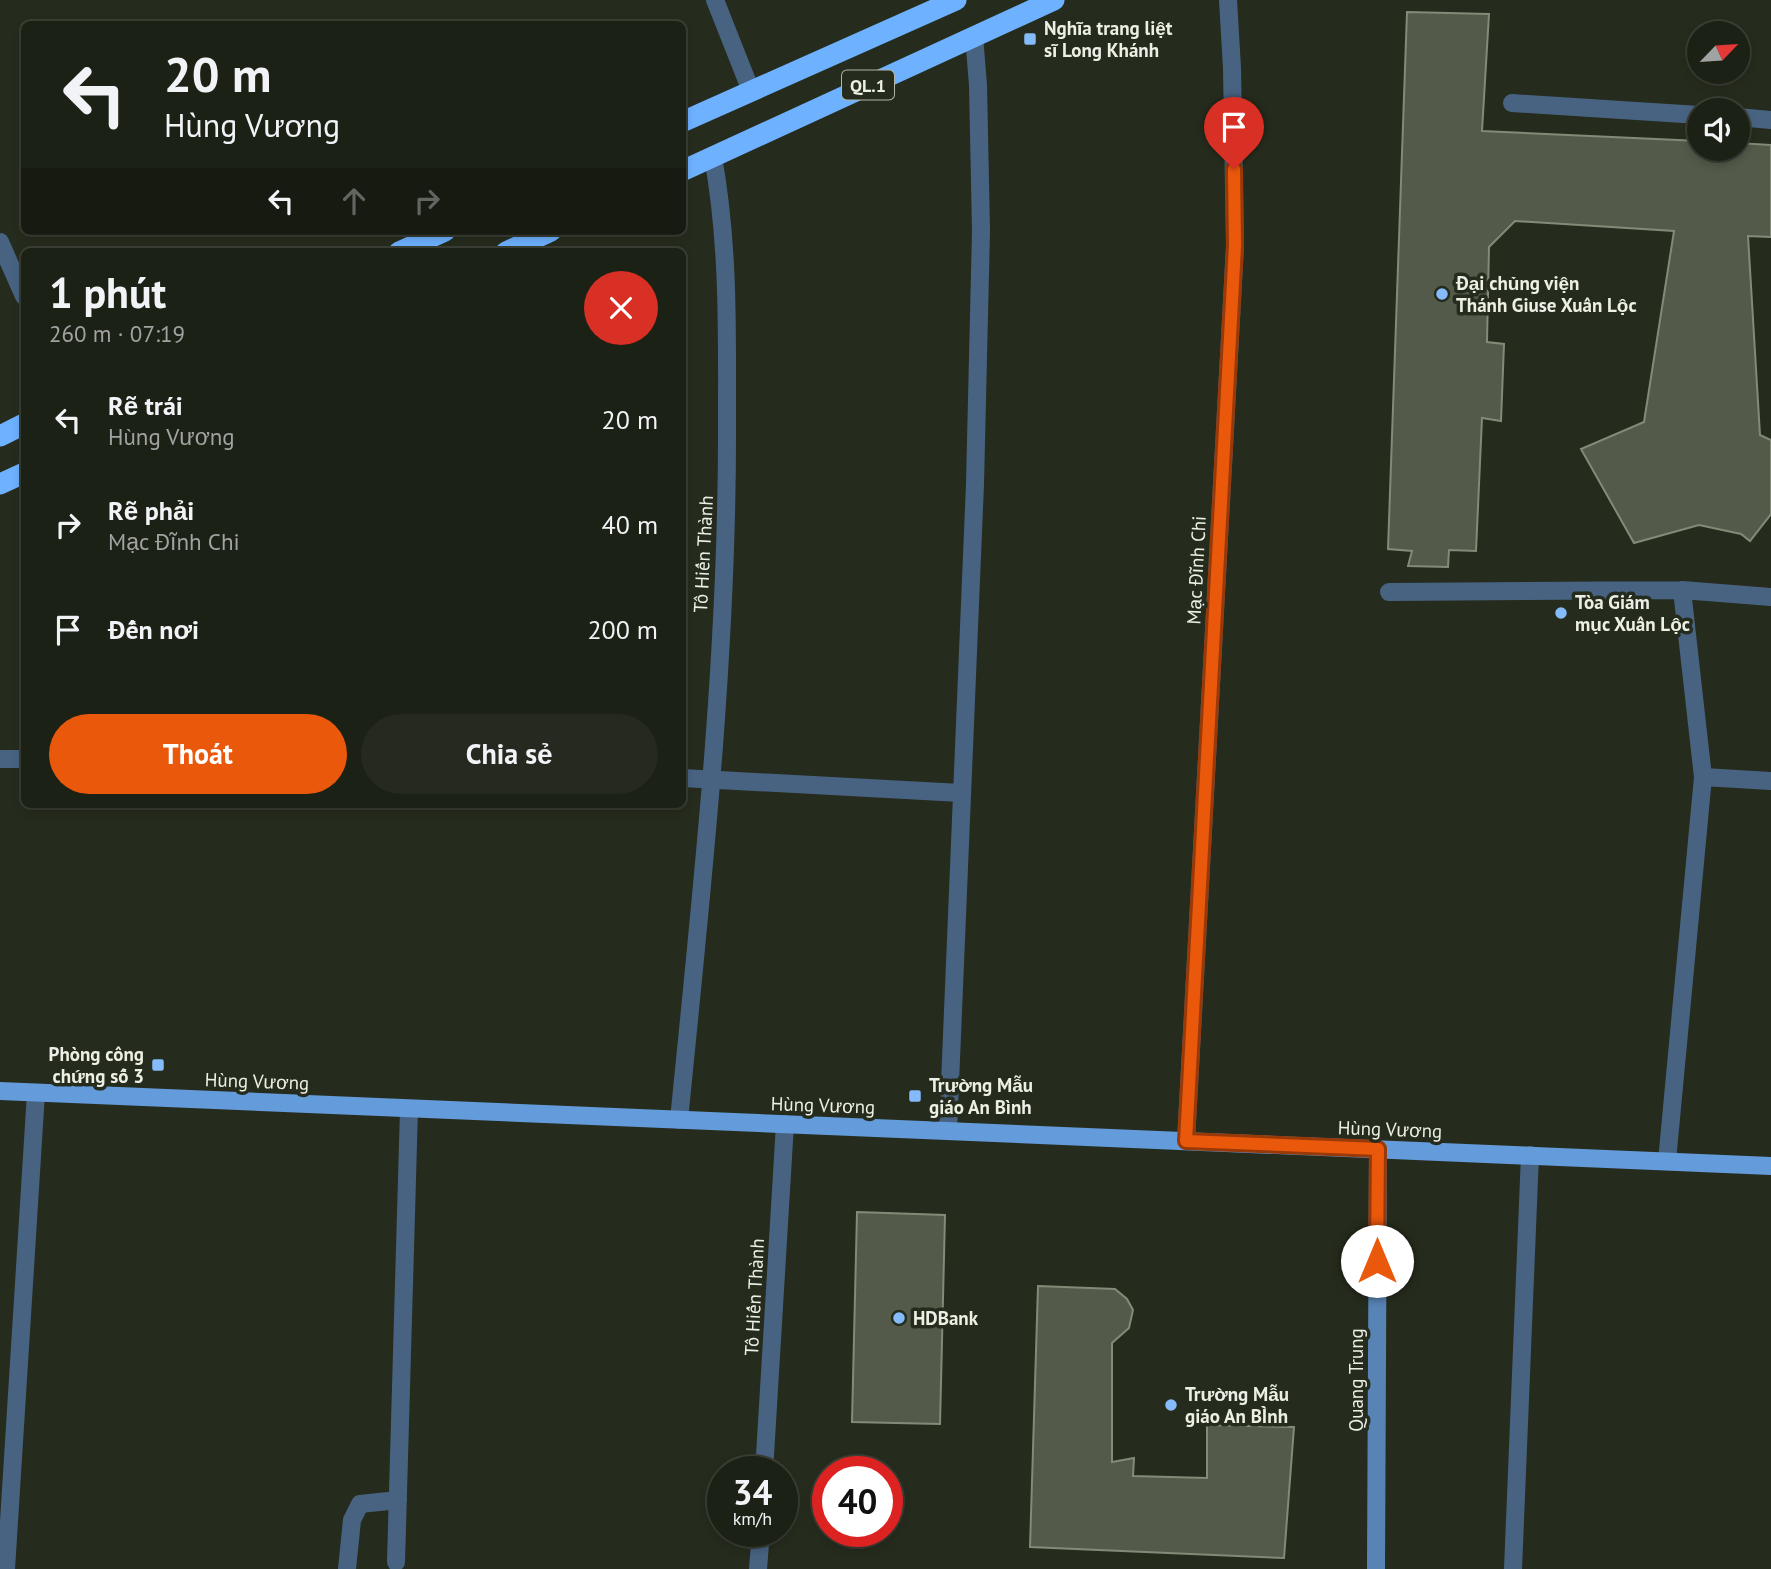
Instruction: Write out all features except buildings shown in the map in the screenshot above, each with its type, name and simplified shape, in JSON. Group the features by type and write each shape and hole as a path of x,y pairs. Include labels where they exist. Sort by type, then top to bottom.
{"highway":[{"name":"QL.1","path":"686,120 956,0"},
{"name":"QL.1","path":"686,169 1054,0"},
{"path":"407,248 435,235"},
{"path":"515,248 542,235"},
{"path":"0,436 21,426"},
{"path":"0,484 21,474"}],"main road":[{"name":"Hùng Vương","path":"0,1091 1771,1166"}],"street":[{"path":"715,0 751,91"},
{"name":"Mạc Đĩnh Chi","path":"1186,1141 1235,246 1228,0"},
{"path":"948,1131 975,484 981,232 978,85 974,36"},
{"path":"1512,103 1687,114"},
{"path":"1750,118 1771,120"},
{"name":"Tô Hiến Thành","path":"679,1120 712,779 728,501 727,276 713,157"},
{"path":"0,242 21,289"},
{"path":"1389,592 1682,590 1771,597"},
{"path":"1667,1161 1703,777 1682,590"},
{"path":"0,759 21,759"},
{"path":"1703,777 1771,781"},
{"path":"686,778 961,793"},
{"path":"6,1569 36,1093"},
{"path":"396,1562 409,1109"},
{"name":"Tô Hiến Thành","path":"765,1456 785,1124"},
{"name":"Quang Trung","path":"1376,1569 1378,1149"},
{"path":"1513,1569 1530,1155"},
{"path":"347,1569 352,1520 360,1504 398,1500"},
{"path":"758,1569 760,1547"}],"place":[{"name":"Nghĩa trang liệt sĩ Long Khánh","path":"1030,39"},
{"name":"Đại chủng viện Thánh Giuse Xuân Lộc","path":"1442,294"},
{"name":"Tòa Giám mục Xuân Lộc","path":"1561,613"},
{"name":"Phòng công chứng số 3","path":"158,1065"},
{"name":"Trường Mẫu giáo An Bình","path":"915,1096"},
{"name":"HDBank","path":"899,1318"},
{"name":"Trường Mẫu giáo An BÌnh","path":"1171,1405"}],"route":[{"path":"1234,169 1235,246 1186,1141 1378,1149 1377,1261"}]}
